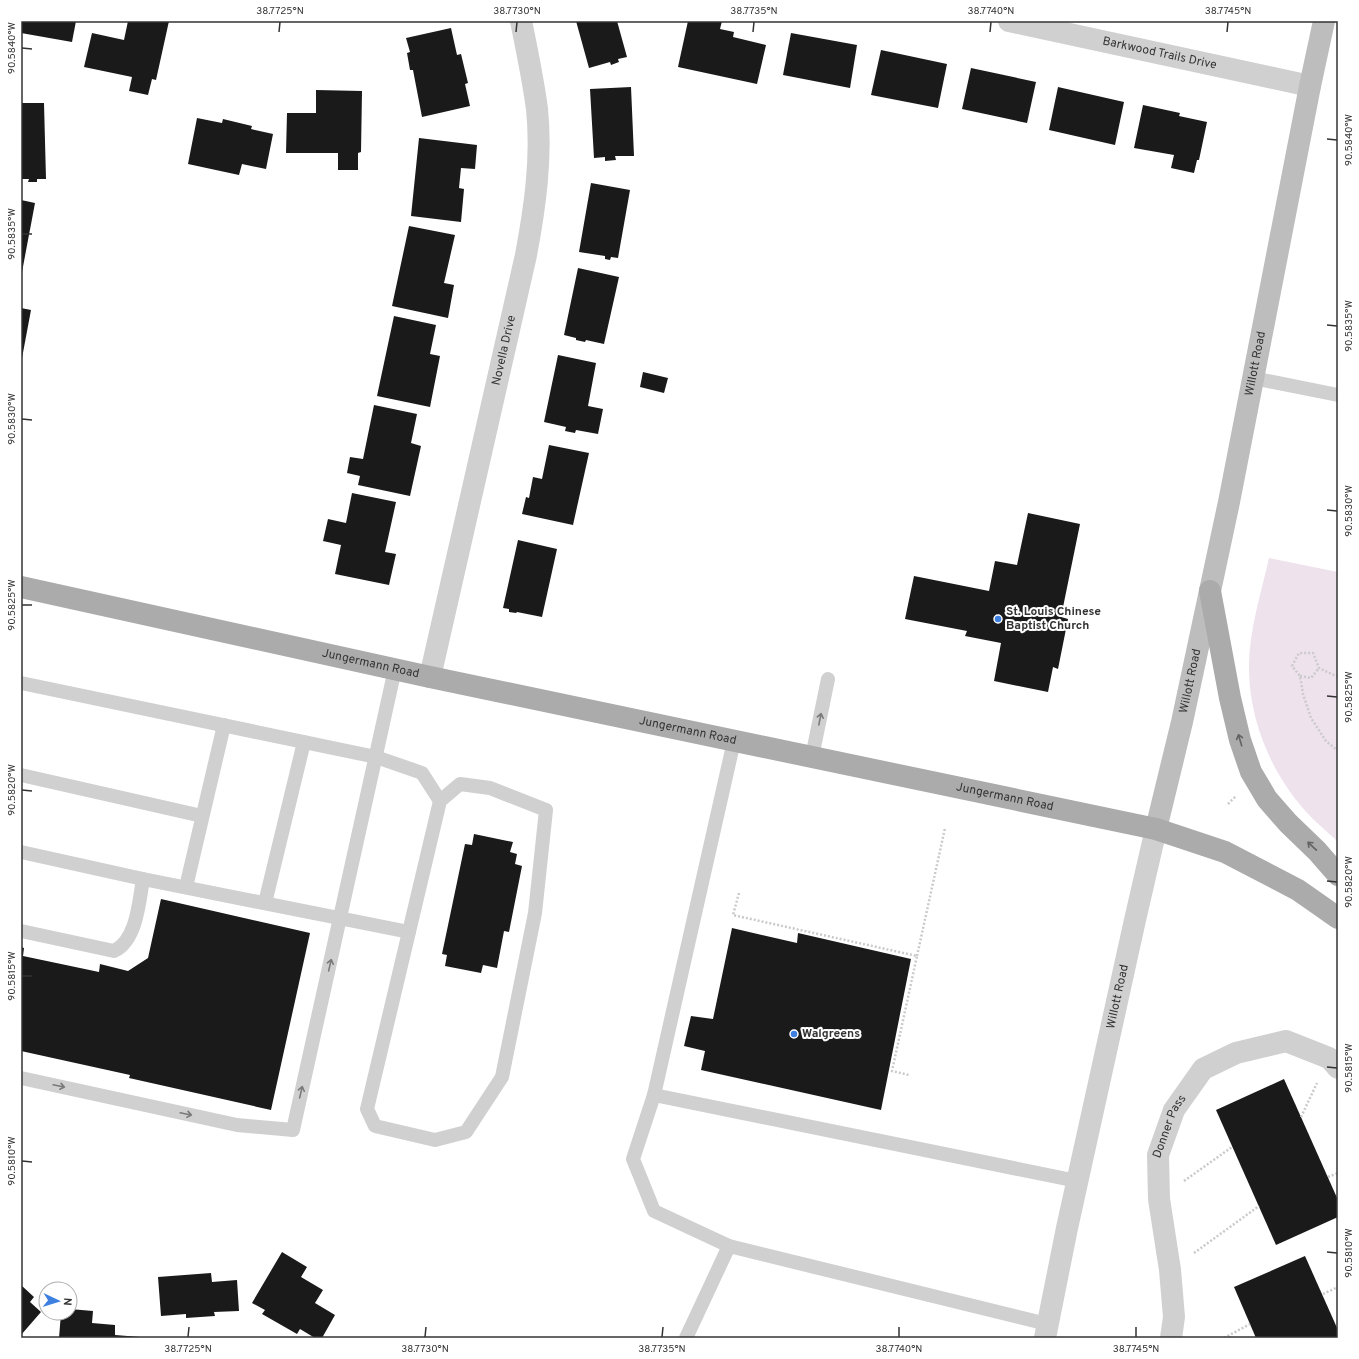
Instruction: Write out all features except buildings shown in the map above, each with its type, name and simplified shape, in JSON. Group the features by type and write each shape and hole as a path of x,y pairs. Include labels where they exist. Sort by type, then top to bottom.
{"main road":[{"name":"Willott Road","path":"1156,829 1182,722 1229,502 1324,21"},
{"name":"Jungermann Road","path":"21,587 430,677 1156,829 1225,852 1298,890 1338,918"},
{"path":"1210,591 1231,705 1250,772 1267,798 1284,818 1317,851 1338,875"}],"street":[{"name":"Novella Drive","path":"430,677 526,255 534,209 538,162 537,110 531,69 521,21"},
{"name":"Barkwood Trails Drive","path":"1009,21 1310,86"},
{"name":"Willott Road","path":"1046,1331 1134,920 1156,829"},
{"name":"Donner Pass","path":"1171,1338 1174,1316 1170,1270 1159,1199 1158,1155 1174,1110 1203,1068 1236,1053 1286,1041 1333,1063"}],"lane":[{"path":"1253,378 1338,395"},
{"path":"21,1078 237,1125 293,1130 395,669"},
{"path":"812,757 828,679"},
{"path":"21,683 376,757 422,773 440,801"},
{"path":"186,887 224,725"},
{"path":"734,740 654,1095 634,1159 654,1211 729,1246 1046,1331"},
{"path":"265,903 304,742"},
{"path":"21,775 202,816"},
{"path":"460,784 490,788 546,810 535,913 502,1077 466,1132 435,1140 375,1126 367,1109 440,801 460,784"},
{"path":"21,852 143,879 409,932"},
{"path":"21,931 114,951 120,948 127,941 133,928 143,879"},
{"path":"654,1095 1077,1181"},
{"path":"686,1338 729,1246"}],"path":[{"path":"1338,677 1319,668 1313,653 1299,653 1292,666 1300,676 1303,694 1311,718 1326,742 1338,751"},
{"path":"1300,676 1311,678 1319,668"},
{"path":"909,1075 892,1071 917,956 920,950 945,828"},
{"path":"739,893 733,915 917,956"},
{"path":"1301,1117 1333,1063"},
{"path":"1159,1199 1232,1147"},
{"path":"1328,1177 1338,1172"},
{"path":"1170,1270 1259,1206"},
{"path":"1322,1294 1338,1287"},
{"path":"1224,1338 1250,1324"}],"shaded area":[{"path":"1269,558 1338,572 1338,842 1313,819 1287,788 1267,751 1254,712 1250,692 1249,657 1253,628"}],"place":[{"name":"St. Louis Chinese Baptist Church","path":"998,619"},
{"name":"Walgreens","path":"794,1034"}]}
